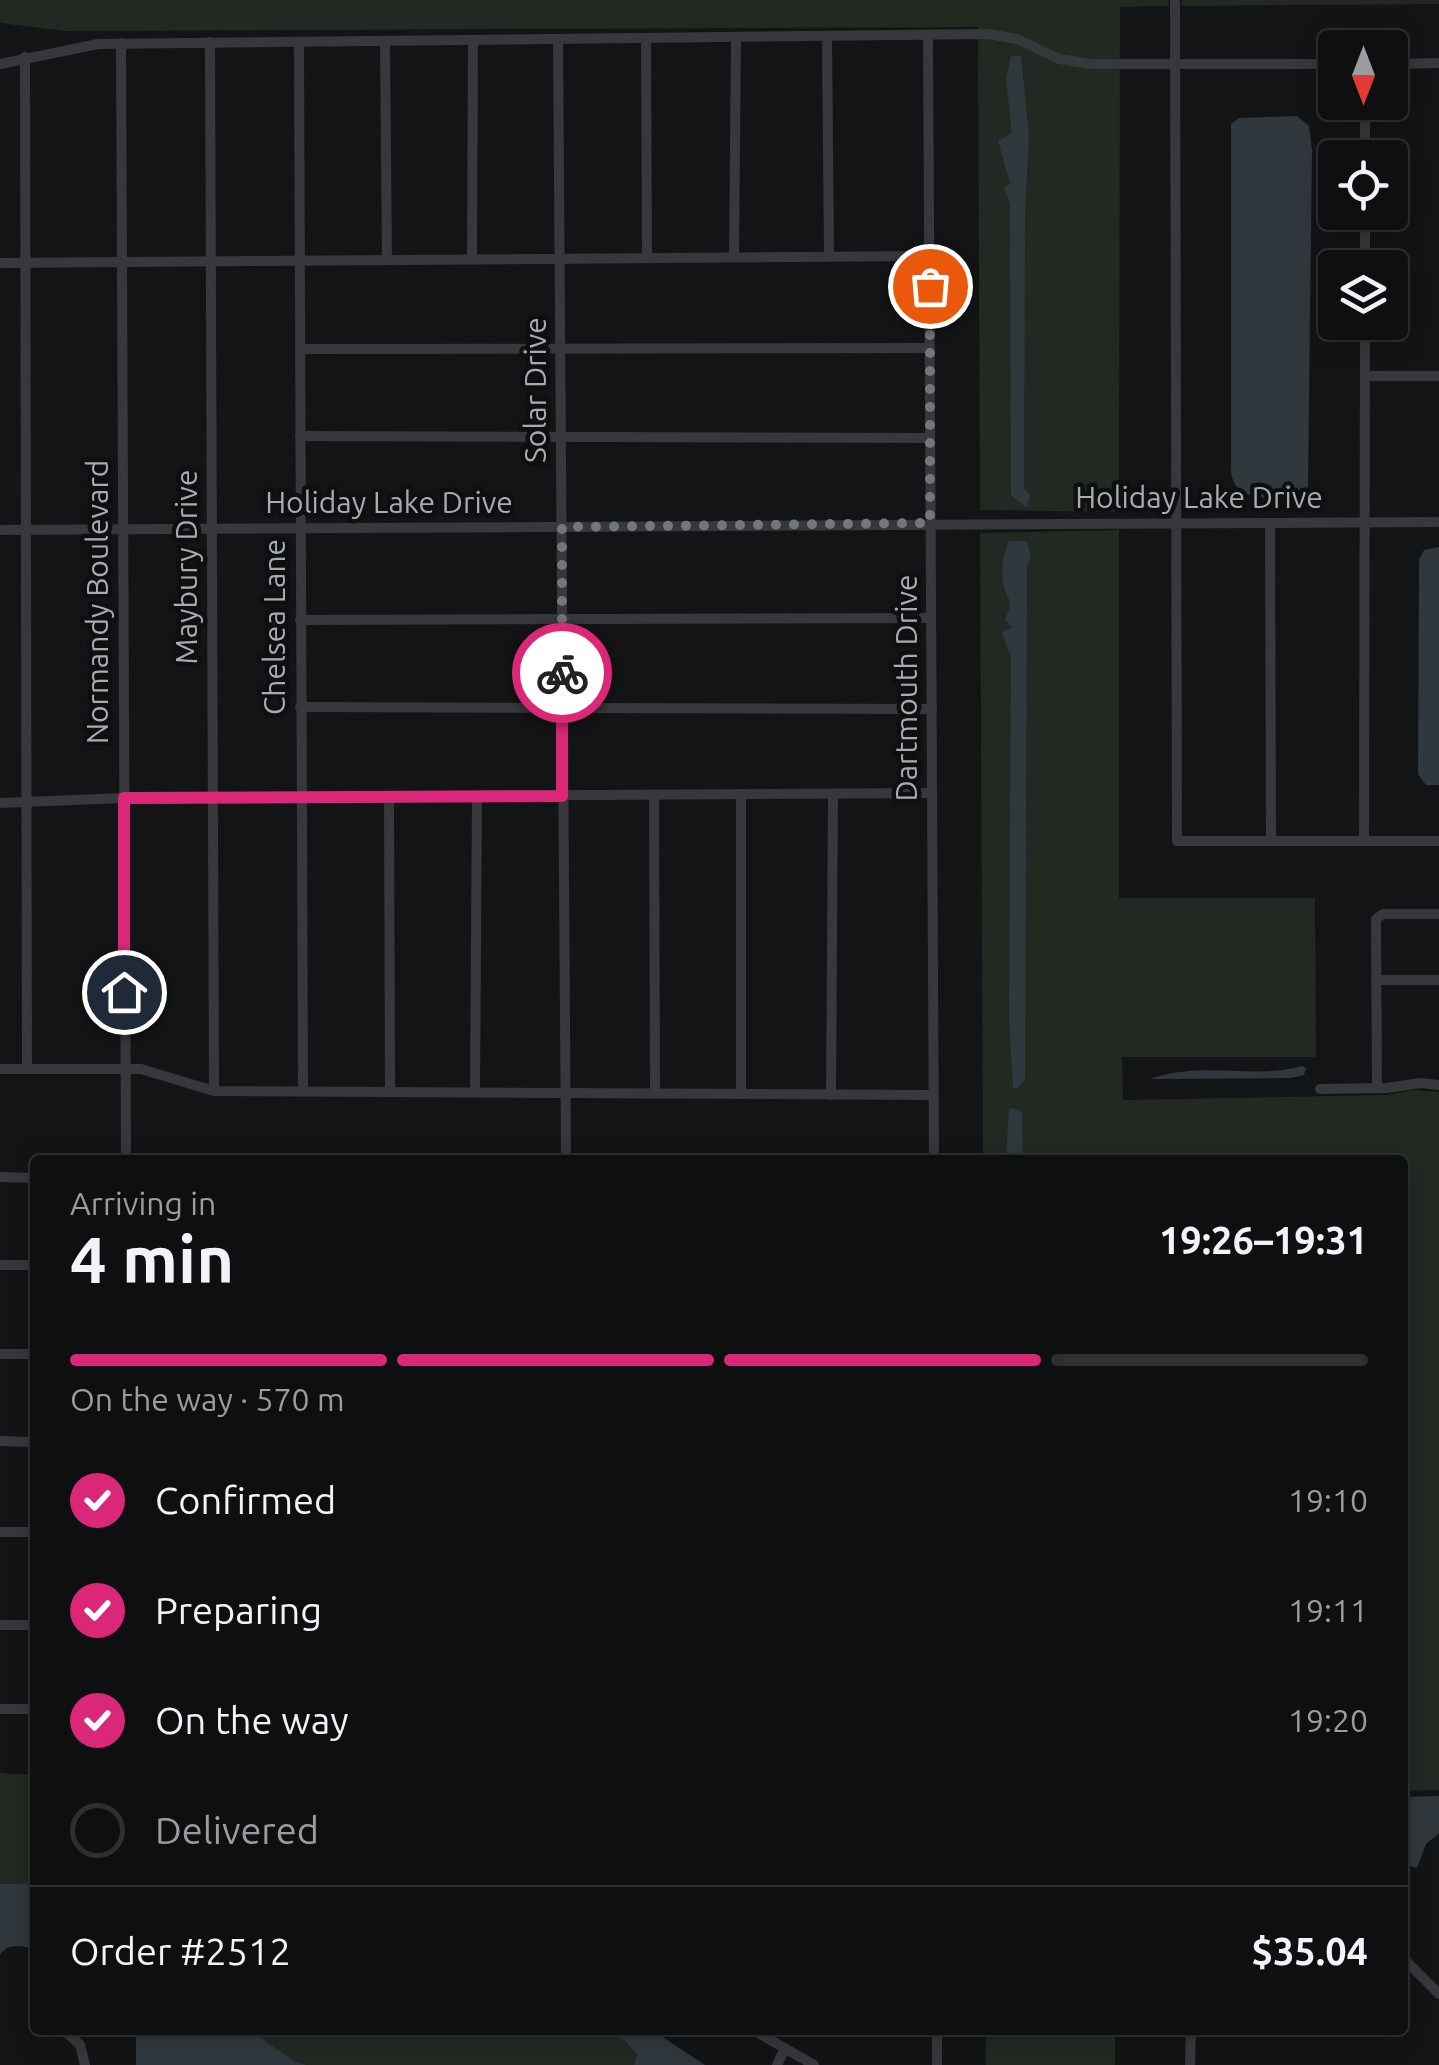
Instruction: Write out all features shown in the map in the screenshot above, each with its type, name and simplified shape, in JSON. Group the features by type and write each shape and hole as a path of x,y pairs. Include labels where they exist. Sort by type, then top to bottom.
{"street":[{"path":"1175,0 1177,841 1439,841"},
{"path":"0,64 72,48 121,44 928,35 1016,39 1059,59 1091,64 1318,64"},
{"name":"Dartmouth Drive","path":"928,35 934,1155"},
{"path":"827,36 830,256"},
{"path":"734,257 736,37"},
{"path":"646,38 647,258"},
{"name":"Solar Drive","path":"558,39 566,1155"},
{"path":"472,259 473,40"},
{"path":"385,41 387,260"},
{"name":"Maybury Drive","path":"210,42 214,1091"},
{"name":"Chelsea Lane","path":"299,42 303,1092"},
{"name":"Normandy Boulevard","path":"121,44 126,1155"},
{"path":"25,57 27,1069"},
{"path":"1408,64 1439,63"},
{"path":"0,263 930,256"},
{"path":"1364,840 1365,340"},
{"path":"300,350 930,348"},
{"path":"1365,376 1439,376"},
{"path":"300,436 930,438"},
{"name":"Holiday Lake Drive","path":"0,530 1439,522"},
{"path":"1270,523 1271,841"},
{"path":"300,620 931,618"},
{"path":"300,707 932,709"},
{"path":"0,803 124,798 932,793"},
{"path":"741,794 741,1094"},
{"path":"831,1094 833,794"},
{"path":"654,795 654,1094"},
{"path":"389,796 390,1092"},
{"path":"475,1092 476,796"},
{"path":"1376,1088 1377,917 1439,914"},
{"path":"1376,980 1439,980"},
{"path":"0,1069 141,1070 214,1091 934,1095"},
{"path":"1320,1089 1421,1082 1439,1085"},
{"path":"0,1177 30,1178"},
{"path":"0,1265 30,1265"},
{"path":"0,1354 30,1354"},
{"path":"0,1442 30,1442"},
{"path":"0,1532 30,1532"},
{"path":"0,1624 30,1625"},
{"path":"0,1709 30,1709"},
{"path":"1408,1963 1439,1994"},
{"path":"69,2035 86,2054 86,2065"},
{"path":"763,2035 814,2065"},
{"path":"937,2035 937,2065"},
{"path":"1190,2035 1190,2065"},
{"path":"776,2065 785,2048"}],"shaded area":[{"path":"0,0 1168,0 1169,6 1120,7 1119,512 980,510 978,27 65,31 0,23"},
{"path":"1182,0 1439,0 1439,4 1181,6"},
{"path":"1011,56 1021,57 1029,135 1025,213 1024,488 1030,495 1027,508 1011,495 1010,204 1004,187 1010,183 998,141 1012,133 1006,78"},
{"path":"1297,116 1309,126 1312,150 1308,486 1305,492 1294,495 1259,497 1240,490 1231,471 1231,124 1239,118"},
{"path":"1119,530 1119,898 1315,898 1316,1057 1122,1057 1123,1100 1439,1092 1439,1790 1408,1791 1408,1155 983,1155 980,533"},
{"path":"1009,541 1027,541 1031,557 1027,566 1025,1079 1017,1089 1013,1088 1009,1017 1011,656 1002,634 1013,628 1005,619 1010,602 1002,576"},
{"path":"1439,547 1439,785 1426,785 1418,774 1419,560 1424,550"},
{"path":"1306,1068 1304,1075 1291,1078 1150,1079 1190,1071 1264,1071"},
{"path":"1009,1108 1017,1109 1022,1113 1023,1155 1006,1155"},
{"path":"0,1773 30,1775 30,1883 0,1884"},
{"path":"1439,1796 1439,1833 1426,1844 1417,1868 1408,1865 1408,1797"},
{"path":"30,1883 30,1948 11,1947 0,1955 0,1884"},
{"path":"136,2035 257,2035 294,2061 307,2065 136,2065"},
{"path":"257,2035 615,2035 637,2056 634,2065 307,2065 294,2061"},
{"path":"615,2035 660,2035 705,2065 634,2065 637,2055"},
{"path":"986,2035 1115,2035 1115,2065 986,2065"}],"way so far":[{"path":"562,673 562,527 930,523 930,286"}],"route":[{"path":"124,992 124,798 562,796 562,673"}]}
